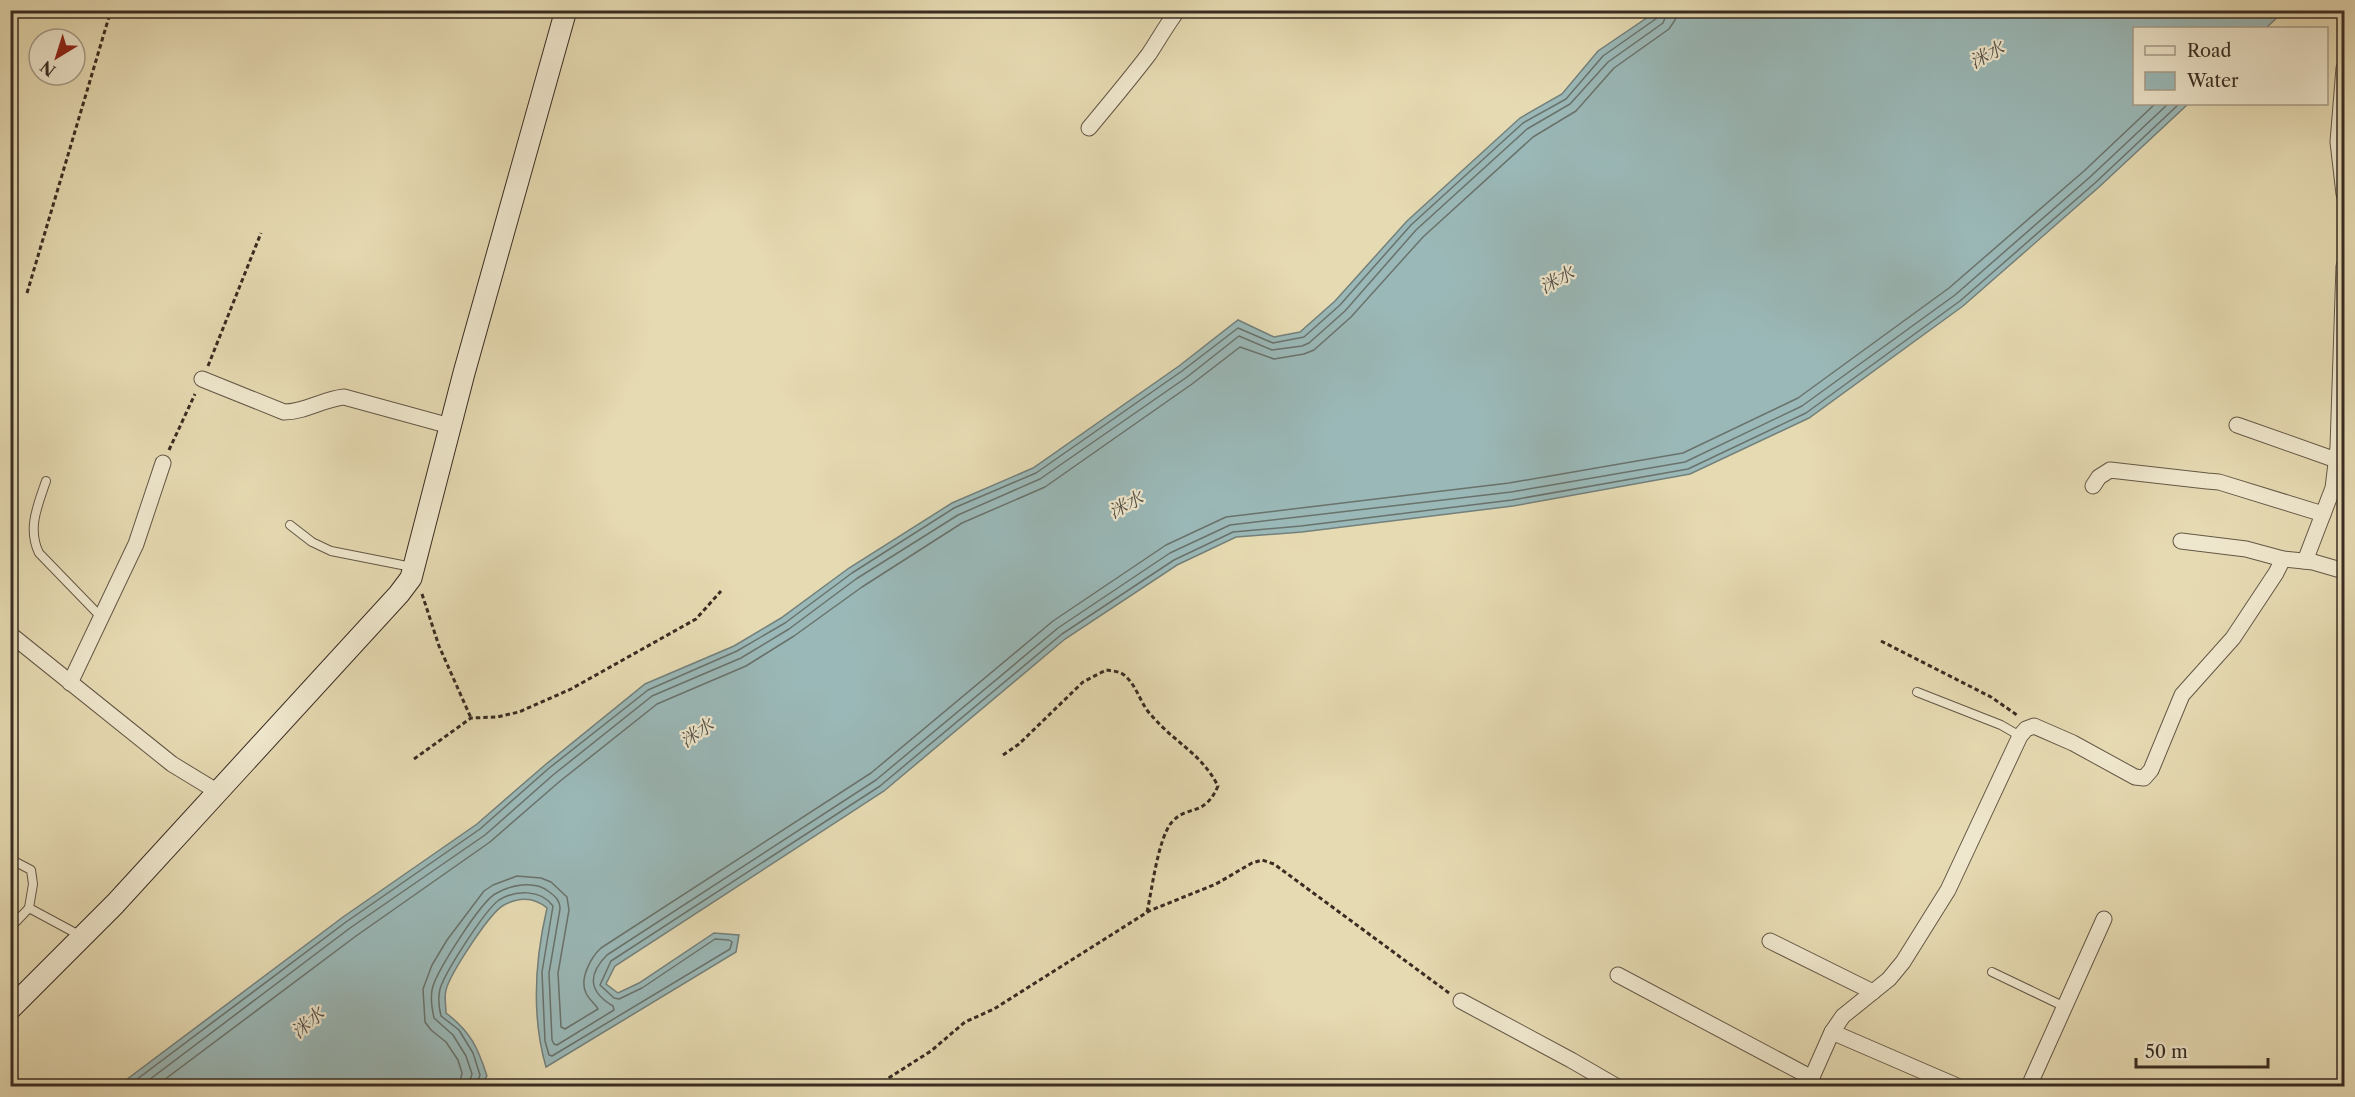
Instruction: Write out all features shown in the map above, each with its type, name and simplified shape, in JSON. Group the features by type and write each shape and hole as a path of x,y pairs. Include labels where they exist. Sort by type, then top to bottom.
{"street":[{"path":"10,1009 115,904 404,588 414,567 450,426 566,10"},
{"path":"1089,128 1138,68 1178,10"},
{"path":"2344,68 2338,142 2344,194"},
{"path":"2305,561 2333,488 2344,266"},
{"path":"202,379 284,412 295,412 327,398 344,397 450,426"},
{"path":"2237,425 2336,460"},
{"path":"70,683 136,544 163,463"},
{"path":"2093,486 2099,477 2110,470 2195,479 2219,482 2323,514"},
{"path":"2181,541 2246,549 2344,571"},
{"path":"1618,975 1810,1082 1832,1032 1843,1016 1889,980 1903,962 1948,890 2020,736 2026,729 2034,726 2073,743 2135,777 2144,778 2151,770 2182,695 2233,638 2283,559"},
{"path":"10,634 172,764 218,792"},
{"path":"2030,1086 2104,919"},
{"path":"1770,940 1873,992"},
{"path":"1461,1001 1616,1086"},
{"path":"1832,1032 1957,1086"}],"lane":[{"path":"46,481 33,524 33,542 39,553 101,617"},
{"path":"290,525 312,542 331,551 414,567"},
{"path":"1917,692 2001,725 2020,736"},
{"path":"10,859 31,870 33,884 30,908 10,928"},
{"path":"30,908 82,937"},
{"path":"1992,972 2065,1007"}],"path":[{"path":"27,293 111,10"},
{"path":"163,463 202,379 261,233"},
{"path":"414,567 439,646 471,718"},
{"path":"414,759 471,718 497,717 519,712 571,689 696,619 721,591"},
{"path":"1881,641 1991,698 2034,726"},
{"path":"1003,755 1019,744 1083,682 1106,670 1122,673 1132,683 1152,717 1209,769 1218,786 1214,796 1202,808 1174,820 1164,831 1147,912"},
{"path":"876,1086 931,1051 965,1022 994,1009 1147,912 1216,884 1252,863 1262,860 1274,864 1461,1001"}],"water":[{"name":"洣水","path":"1657,11 2284,11 2267,27 2133,27 2133,105 2187,105 2099,187 1963,306 1809,418 1690,474 1513,506 1302,532 1236,537 1177,565 1065,639 884,791 615,966 606,984 618,993 639,983 714,933 739,935 736,952 546,1067 538,1028 536,988 537,967 547,908 532,900 521,900 504,905 490,919 462,958 446,990 446,1013 468,1034 484,1066 487,1076 481,1086 118,1086 343,917 477,824 645,684 734,646 781,618 849,568 952,503 1033,468 1179,366 1238,320 1274,337 1300,332 1335,301 1407,221 1520,118 1562,94 1598,51"}]}
